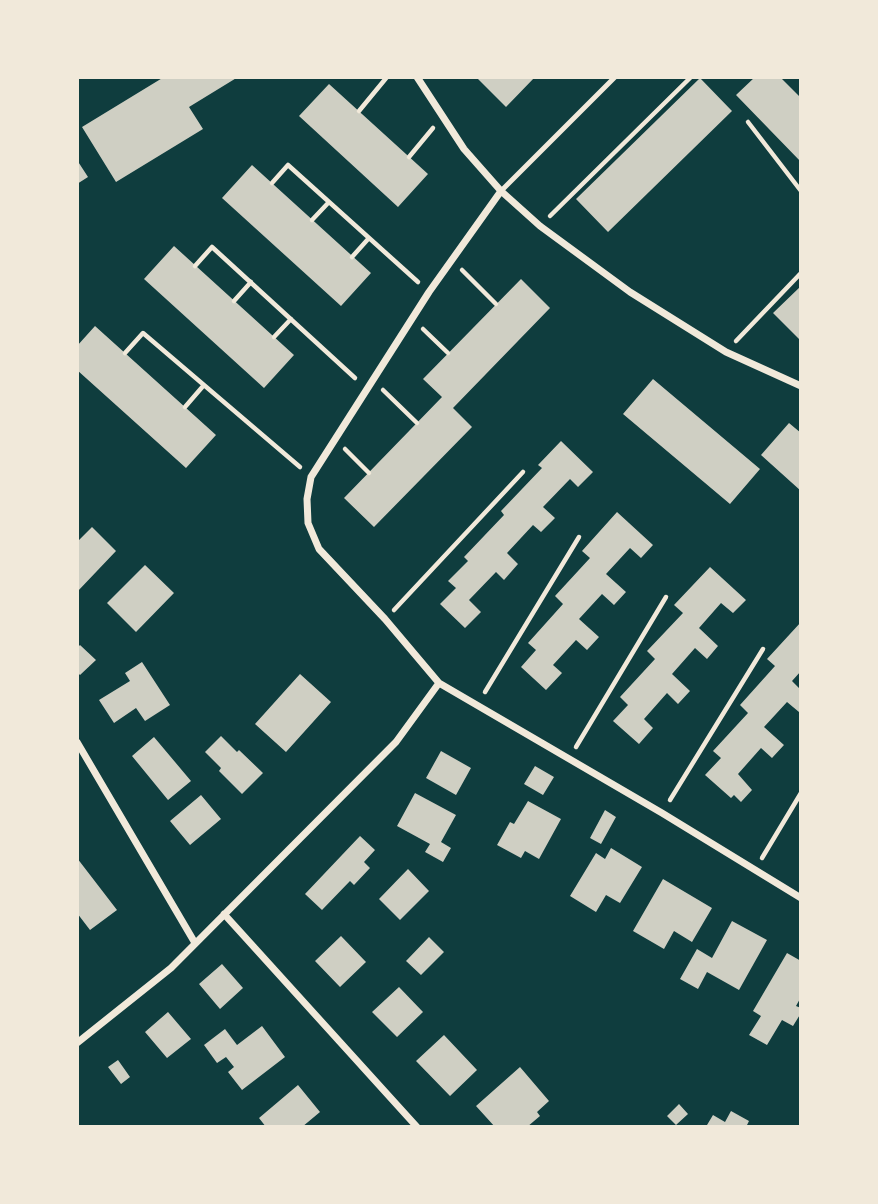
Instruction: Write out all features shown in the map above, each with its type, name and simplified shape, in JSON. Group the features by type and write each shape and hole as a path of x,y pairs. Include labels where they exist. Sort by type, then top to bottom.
{"street":[{"path":"417,77 464,149 500,191 540,226 630,292 726,352 801,386"},
{"path":"500,191 429,292 311,477 307,499 308,523 319,549 385,619 439,683 662,813 801,898"},
{"path":"77,1043 171,968 396,742 439,683"},
{"path":"77,742 195,943"},
{"path":"223,914 416,1127"}],"lane":[{"path":"500,191 615,77"}],"path":[{"path":"359,111 387,77"},
{"path":"540,226 691,77"},
{"path":"409,157 442,118"},
{"path":"748,122 801,191"},
{"path":"272,183 288,165 429,292"},
{"path":"312,220 329,202"},
{"path":"352,257 369,238"},
{"path":"195,266 212,247 366,388"},
{"path":"451,260 496,304"},
{"path":"726,352 801,273"},
{"path":"233,301 251,282"},
{"path":"412,318 448,353"},
{"path":"274,337 291,319"},
{"path":"125,353 143,333 311,477"},
{"path":"372,379 417,423"},
{"path":"185,407 204,385"},
{"path":"335,440 369,473"},
{"path":"385,619 523,472"},
{"path":"477,706 579,537"},
{"path":"569,759 666,597"},
{"path":"662,813 763,649"},
{"path":"754,870 801,793"}],"building":[{"path":"164,77 238,77 189,107 203,129 116,182 82,127"},
{"path":"476,77 535,77 506,107"},
{"path":"755,77 780,77 801,98 801,162 736,95"},
{"path":"700,78 732,111 608,232 576,199"},
{"path":"329,84 428,174 398,207 299,116"},
{"path":"77,160 88,177 77,184"},
{"path":"252,165 371,273 341,306 222,198"},
{"path":"174,246 294,355 264,388 144,279"},
{"path":"521,279 550,308 453,408 472,427 374,527 344,498 442,397 423,379"},
{"path":"801,286 801,341 773,313"},
{"path":"95,326 216,435 186,468 77,370 77,346"},
{"path":"653,379 760,469 730,504 623,414"},
{"path":"789,423 801,433 801,491 761,455"},
{"path":"561,441 593,472 578,487 570,479 543,507 555,518 541,532 533,525 507,553 518,564 504,580 496,572 469,600 481,612 465,628 440,604 456,588 448,581 468,561 464,557 504,515 501,511 542,468 538,465"},
{"path":"617,512 653,545 641,558 630,548 606,574 626,592 614,605 602,594 579,619 599,637 587,650 576,640 553,665 562,673 546,690 521,667 536,650 528,643 563,604 555,596 590,558 582,551"},
{"path":"92,527 116,551 77,592 77,542"},
{"path":"145,565 174,593 136,632 107,603"},
{"path":"710,567 746,600 733,613 721,603 699,628 718,646 707,659 695,648 672,674 690,691 678,704 667,693 644,719 653,728 639,744 613,721 628,705 620,697 655,659 647,651 683,613 674,605"},
{"path":"801,622 801,671 792,681 801,690 801,710 799,712 787,702 764,727 784,745 772,758 761,748 738,774 752,790 741,802 734,795 731,798 705,775 721,758 713,751 748,713 740,705 775,666 767,659"},
{"path":"80,645 96,660 80,675 77,672 77,648"},
{"path":"142,662 170,705 145,721 136,708 114,723 99,700 130,681 125,673"},
{"path":"300,674 331,702 286,752 255,724"},
{"path":"221,736 263,773 242,794 205,752"},
{"path":"154,737 191,781 168,800 132,756"},
{"path":"441,751 471,768 456,795 426,778"},
{"path":"535,766 554,777 543,795 524,784"},
{"path":"415,793 456,815 441,842 451,848 443,862 425,852 430,844 397,826"},
{"path":"201,795 221,819 190,845 170,821"},
{"path":"528,801 561,819 539,859 525,851 521,858 497,845 510,822 514,824"},
{"path":"605,810 616,817 601,844 590,838"},
{"path":"360,836 375,850 364,862 370,868 354,885 350,881 322,910 305,894"},
{"path":"611,848 642,867 620,903 606,895 596,912 570,896 596,853 605,859"},
{"path":"77,858 117,910 90,930 77,913"},
{"path":"408,869 429,891 400,920 379,899"},
{"path":"663,879 712,908 692,942 674,931 664,949 633,931"},
{"path":"732,921 767,940 739,990 707,972 698,989 680,979 697,949 712,958"},
{"path":"341,936 366,962 340,987 315,961"},
{"path":"429,937 444,952 421,975 406,961"},
{"path":"787,953 801,961 801,997 796,1006 801,1008 801,1013 793,1026 782,1020 767,1045 749,1035 761,1016 753,1011"},
{"path":"222,964 243,988 220,1009 199,984"},
{"path":"399,987 423,1012 397,1037 372,1012"},
{"path":"168,1012 191,1039 167,1058 145,1032"},
{"path":"262,1026 285,1057 242,1090 228,1072 234,1067 226,1057 217,1063 204,1045 225,1029 237,1045"},
{"path":"444,1035 477,1070 450,1096 416,1061"},
{"path":"118,1060 130,1077 121,1084 108,1067"},
{"path":"520,1067 549,1101 537,1112 540,1116 527,1127 495,1127 476,1106"},
{"path":"298,1085 320,1112 302,1127 266,1127 259,1118"},
{"path":"679,1104 688,1114 676,1125 667,1116"},
{"path":"731,1111 749,1121 746,1127 707,1125 713,1115 725,1122"}]}
